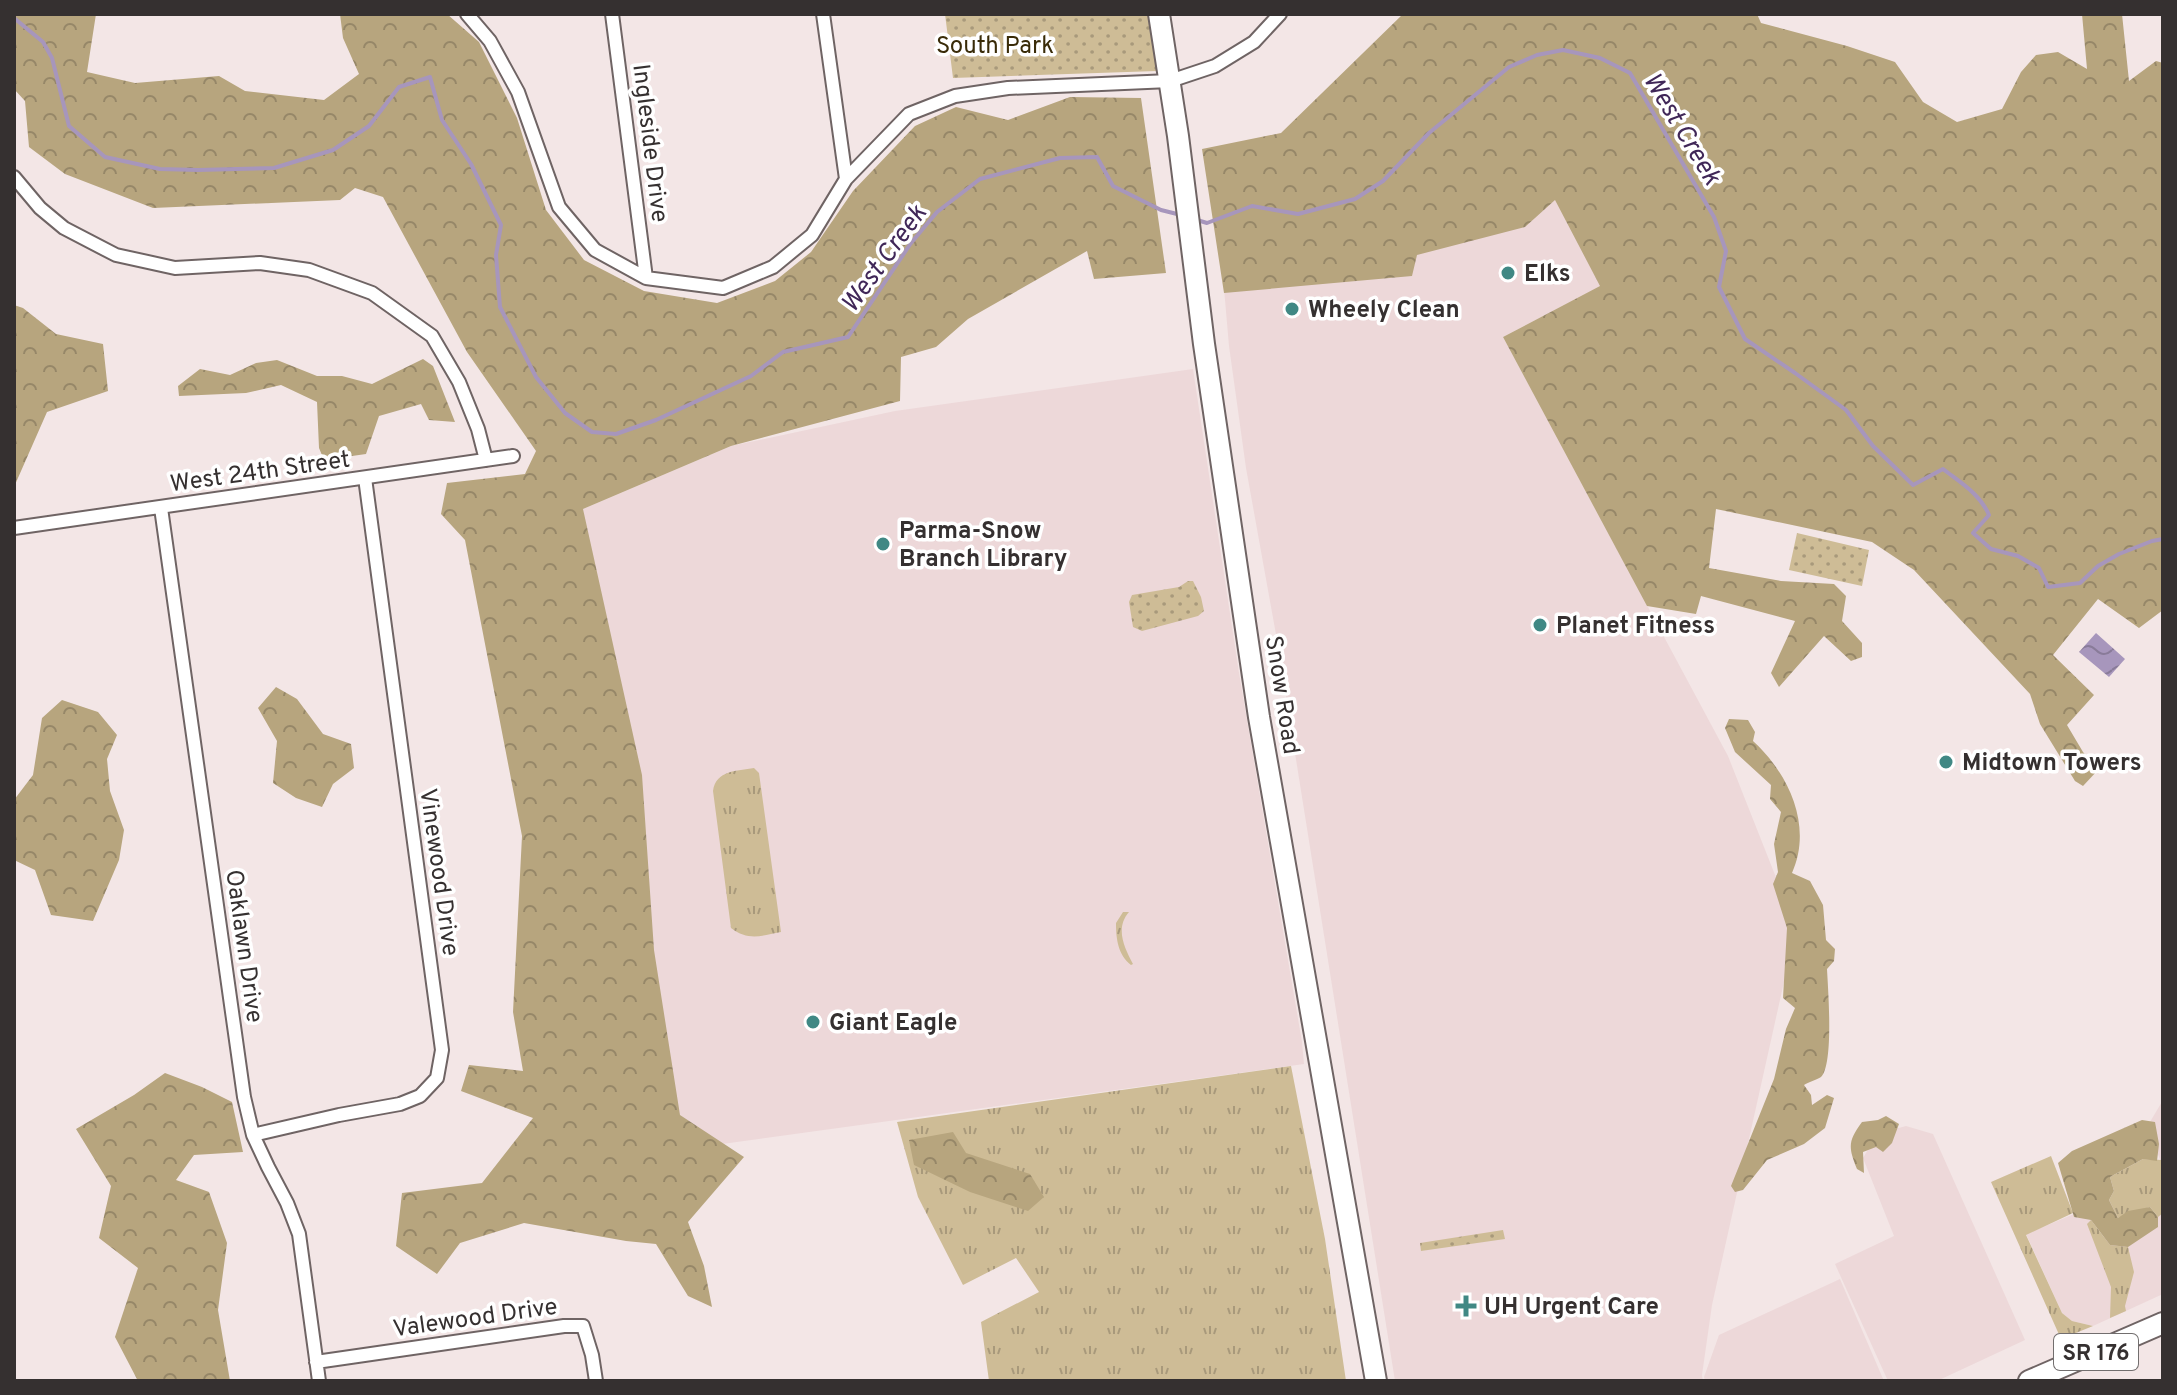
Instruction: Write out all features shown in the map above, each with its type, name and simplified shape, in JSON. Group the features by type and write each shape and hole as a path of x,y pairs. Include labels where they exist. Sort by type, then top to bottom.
{"main road":[{"name":"Snow Road","path":"1159,14 1259,717 1376,1381"},
{"name":"SR 176","path":"2029,1381 2067,1373 2163,1323"}],"street":[{"path":"467,14 490,41 518,92 559,207 595,250 646,278 723,288 773,267 812,235 846,179 909,114 955,96 1008,88 1170,81 1215,66 1254,42 1280,14"},
{"name":"Ingleside Drive","path":"612,14 646,278"},
{"path":"823,14 846,179"},
{"path":"14,177 40,208 64,228 116,255 175,268 260,263 309,270 372,293 432,336 459,382 478,429 486,460"},
{"name":"West 24th Street","path":"14,528 513,456"},
{"name":"Vinewood Drive","path":"253,1135 400,1104 420,1096 437,1078 442,1050 365,478"},
{"name":"Oaklawn Drive","path":"161,508 244,1097 253,1135 299,1234 319,1381"},
{"name":"Valewood Drive","path":"316,1362 564,1326 583,1326 596,1381"}],"shaded area":[{"path":"1555,199 1601,286 1503,337 1728,756 1796,928 1712,1305 1703,1381 1395,1381 1277,640 1246,468 1223,277"},
{"path":"1193,369 1239,673 1304,1064 679,1150 583,509 731,446 895,411"},
{"path":"2163,1100 2163,1167 2147,1127"},
{"path":"1906,1126 1933,1134 2025,1340 1937,1381 1888,1381 1835,1264 1894,1236 1863,1158 1877,1134"},
{"path":"2086,1209 2101,1239 2163,1213 2163,1294 2093,1326 2072,1321 2062,1313 2026,1234"},
{"path":"1840,1279 1884,1381 1705,1381 1719,1335"}],"green space":[{"path":"14,14 96,14 87,72 135,83 219,76 245,91 324,100 359,74 343,38 340,14 447,14 479,42 517,118 546,210 584,260 644,291 717,303 775,281 811,252 853,191 915,126 956,107 1008,120 1070,97 1141,98 1166,273 1094,279 1087,251 968,319 936,347 901,357 900,401 731,446 583,509 642,775 654,950 680,1115 744,1157 688,1222 704,1266 712,1307 688,1296 656,1244 524,1223 460,1243 437,1274 396,1246 402,1193 482,1183 533,1118 461,1091 469,1065 523,1071 513,1012 522,836 465,540 441,514 447,483 525,474 536,451 467,352 383,197 355,188 340,200 153,208 65,174 29,147 25,101 14,89"},
{"name":"South Park","path":"945,14 1149,14 1157,71 953,78"},
{"path":"1403,14 1757,14 1761,23 1895,62 1923,102 1957,122 2002,109 2021,72 2036,55 2058,52 2087,69 2082,14 2122,14 2129,81 2156,61 2163,63 2163,610 2139,628 2098,599 2053,655 2094,695 2067,725 2098,770 2083,786 2075,781 2040,724 2030,694 1914,570 1872,542 1716,509 1709,568 1781,581 1834,584 1846,596 1842,621 1862,643 1862,657 1851,661 1824,636 1779,687 1771,673 1795,621 1701,596 1696,614 1647,606 1503,337 1600,286 1555,200 1525,227 1417,255 1412,276 1224,293 1202,149 1281,133"},
{"path":"14,305 23,308 56,334 103,344 108,391 47,412 14,487"},
{"path":"423,359 433,366 455,422 429,420 421,404 379,416 366,454 324,460 319,448 317,402 281,385 246,393 179,396 178,386 200,369 230,375 256,363 277,360 317,376 342,376 372,384"},
{"path":"1797,533 1869,550 1862,586 1789,570"},
{"path":"1193,581 1204,611 1198,616 1142,631 1133,627 1129,602 1132,595 1179,587"},
{"path":"276,687 297,699 323,734 351,744 354,768 333,784 322,807 296,798 273,783 277,741 258,708"},
{"path":"62,700 98,712 117,735 107,759 110,791 124,830 119,860 93,921 51,915 35,870 14,860 14,800 33,775 42,718"},
{"path":"1729,719 1748,720 1755,732 1753,741 1787,785 1794,802 1800,837 1792,873 1810,881 1823,905 1826,940 1835,949 1834,961 1827,969 1828,1057 1821,1077 1804,1085 1811,1095 1812,1105 1827,1095 1834,1098 1825,1128 1804,1144 1767,1160 1743,1190 1735,1192 1731,1186 1774,1079 1786,1029 1795,1008 1783,998 1787,928 1773,884 1778,872 1774,844 1781,812 1770,799 1771,785 1735,752 1725,728"},
{"path":"754,768 759,773 781,932 755,936 743,935 731,928 713,791 723,775"},
{"path":"1123,912 1129,912 1122,924 1122,931 1131,965 1117,941 1116,923"},
{"path":"1291,1066 1325,1239 1346,1381 989,1381 981,1322 1039,1292 1016,1258 963,1285 918,1197 897,1122"},
{"path":"165,1073 232,1102 243,1152 194,1155 176,1180 209,1192 227,1243 218,1310 230,1381 138,1381 115,1337 138,1268 99,1238 111,1186 76,1129"},
{"path":"1886,1116 1899,1124 1892,1143 1883,1152 1876,1147 1863,1152 1864,1173 1857,1169 1854,1161 1852,1139 1862,1122"},
{"path":"2142,1120 2155,1122 2159,1144 2157,1161 2143,1159 2110,1177 2114,1191 2109,1200 2118,1218 2128,1211 2150,1207 2158,1217 2158,1227 2128,1247 2110,1245 2091,1220 2074,1217 2058,1163 2072,1151"},
{"path":"953,1132 966,1153 1030,1174 1044,1197 1028,1211 970,1192 914,1165 909,1140"},
{"path":"2051,1156 2073,1213 2026,1235 2062,1313 2072,1321 2093,1326 2061,1339 1991,1182"},
{"path":"2143,1159 2163,1162 2163,1213 2158,1217 2150,1207 2118,1218 2109,1200 2114,1191 2110,1177"},
{"path":"2091,1220 2110,1245 2128,1247 2134,1272 2126,1311 2110,1318 2111,1287 2087,1224"},
{"path":"1503,1230 1505,1239 1421,1251 1420,1243"}],"water":[{"path":"2096,633 2125,659 2109,677 2079,652"}],"waterway":[{"name":"West Creek","path":"14,18 43,42 52,58 69,126 105,157 160,169 274,168 333,150 369,126 399,87 430,77 442,120 471,164 501,225 496,255 500,307 536,377 565,413 592,432 616,434 656,420 751,376 783,352 848,337 911,243 937,212 980,179 1060,158 1097,157 1113,186 1161,210 1181,215"},
{"name":"West Creek","path":"1197,220 1207,223 1252,206 1298,214 1355,199 1383,181 1429,133 1509,67 1537,55 1563,50 1600,58 1630,73 1714,217 1726,251 1719,287 1745,339 1846,410 1873,446 1913,485 1943,469 1957,479 1975,495 1989,515 1973,533 1991,549 2018,556 2039,568 2048,587 2080,583 2098,566 2119,554 2163,539"}],"place":[{"name":"Elks","path":"1508,273"},
{"name":"Wheely Clean","path":"1292,309"},
{"name":"Parma-Snow Branch Library","path":"883,544"},
{"name":"Planet Fitness","path":"1540,625"},
{"name":"Midtown Towers","path":"1946,762"},
{"name":"Giant Eagle","path":"813,1022"},
{"name":"UH Urgent Care","path":"1466,1306"}]}
